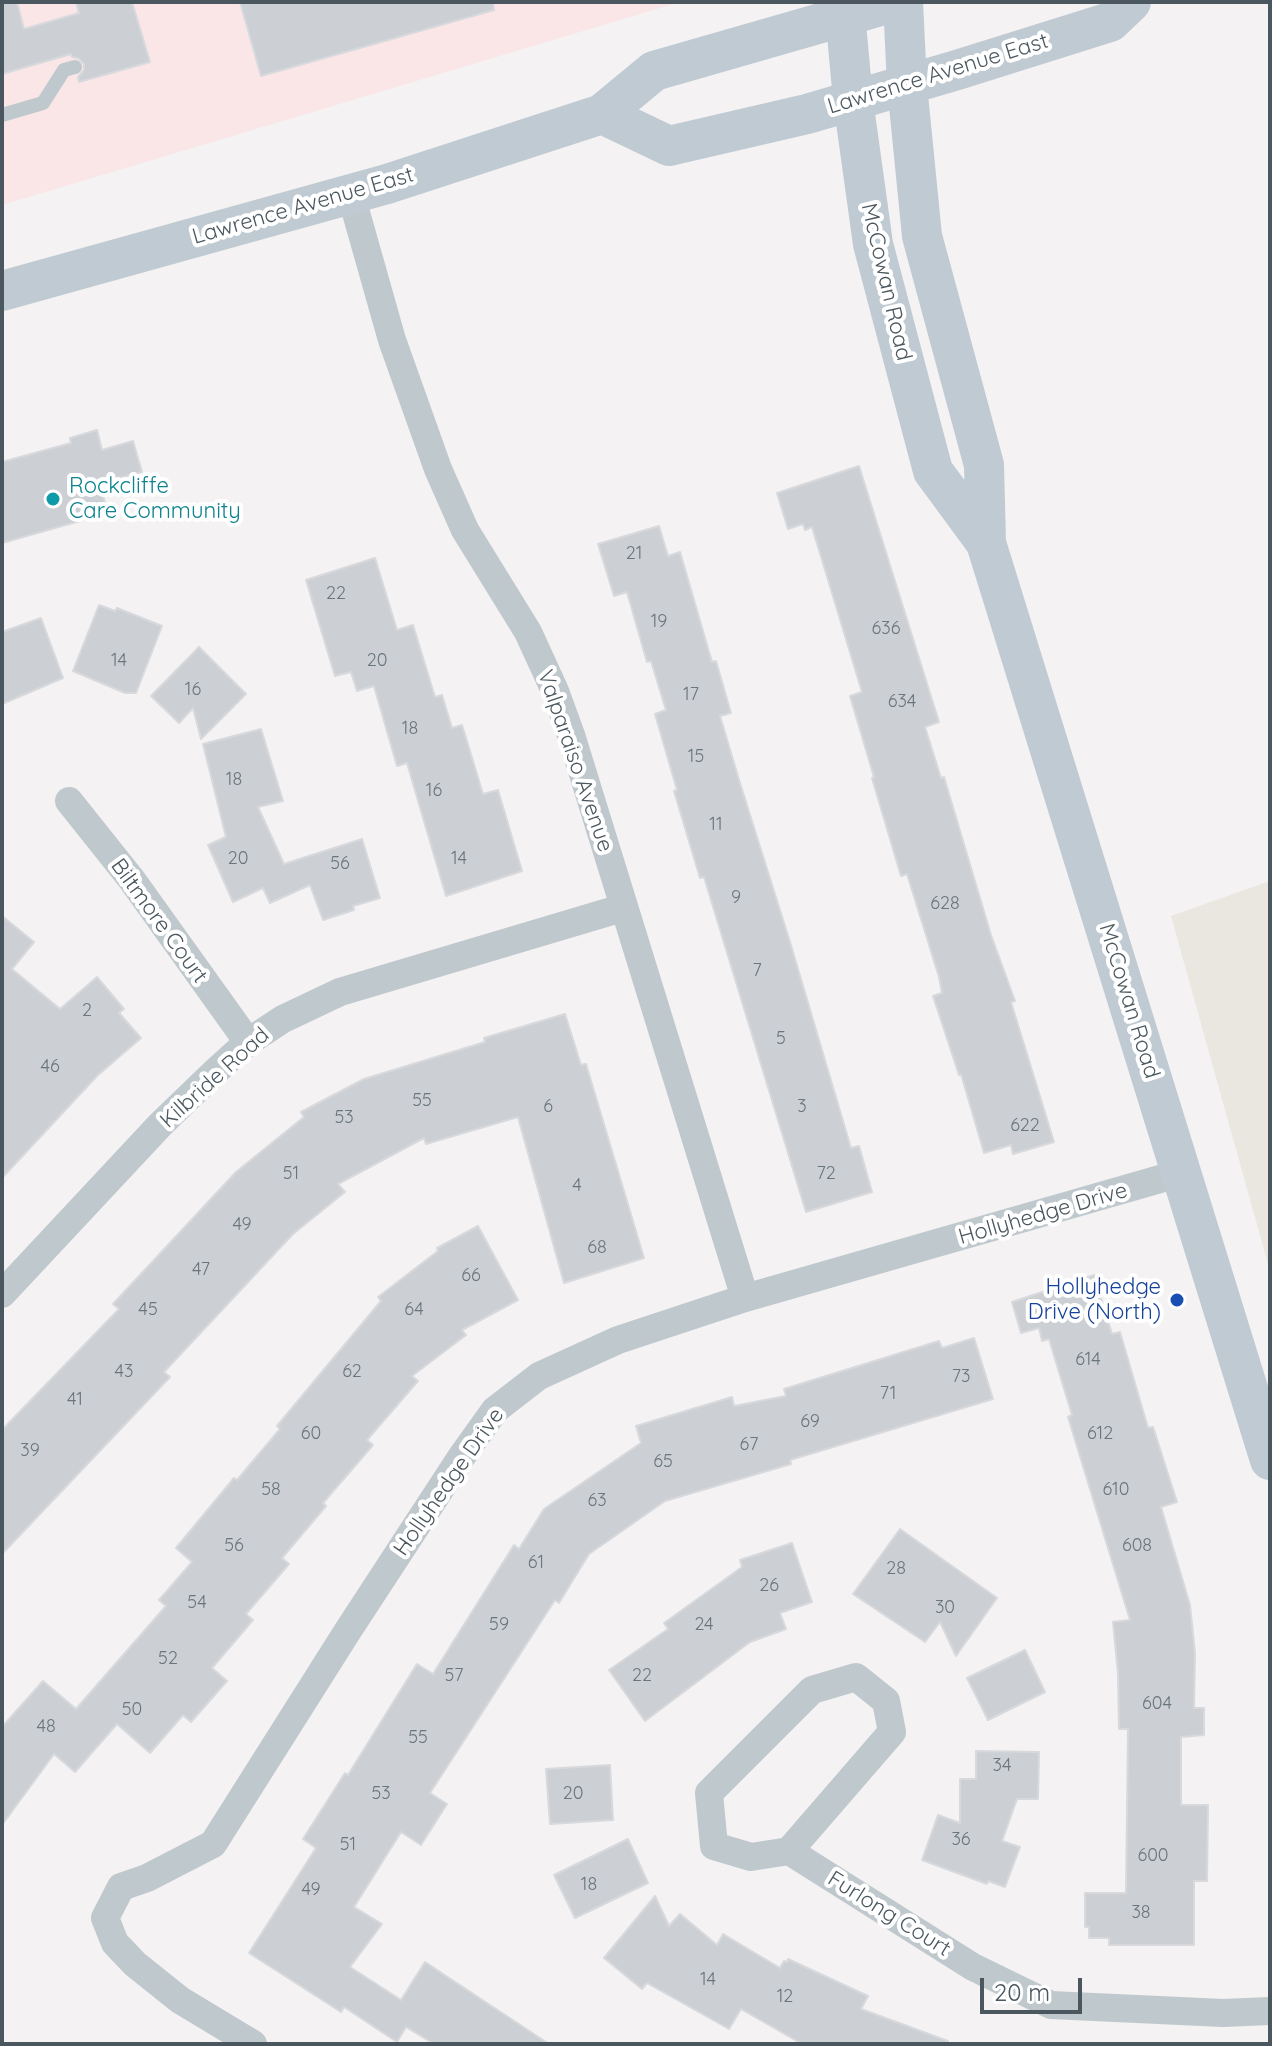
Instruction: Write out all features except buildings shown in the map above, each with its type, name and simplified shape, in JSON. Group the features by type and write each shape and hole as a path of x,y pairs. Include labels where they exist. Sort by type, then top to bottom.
{"main road":[{"name":"Lawrence Avenue East","path":"2,291 351,195 602,114 654,71 844,9 894,2"},
{"name":"McCowan Road","path":"903,2 907,85 922,236 984,465 986,543 1270,1460"},
{"name":"Lawrence Avenue East","path":"602,114 669,146 807,114 1110,22 1131,2"},
{"name":"McCowan Road","path":"844,9 873,244 933,471 986,543"}],"street":[{"name":"Valparaiso Avenue","path":"351,195 392,340 438,469 465,530 528,632 571,735 745,1298"},
{"name":"Biltmore Court","path":"69,801 132,880 222,1010 248,1042"},
{"name":"Kilbride Road","path":"2,1294 160,1125 248,1042 283,1019 340,992 622,908"},
{"name":"Hollyhedge Drive","path":"253,2044 180,2000 135,1964 115,1943 105,1918 121,1887 147,1878 213,1844 347,1632 495,1410 539,1376 618,1340 745,1298 1181,1173"},
{"path":"856,1677 886,1701 892,1732 789,1851 751,1857 714,1846 709,1793 812,1690 856,1677"},
{"name":"Furlong Court","path":"789,1851 973,1967 1051,2005 1223,2013 1270,2011"}],"lane":[{"path":"2,115 43,103 64,70 75,67"}],"shaded area":[{"path":"2,2 680,2 2,205"},
{"path":"1270,881 1270,1271 1171,916"}],"place":[{"name":"Rockcliffe Care Community","path":"53,499"},
{"name":"Hollyhedge Drive (North)","path":"1177,1300"}]}
